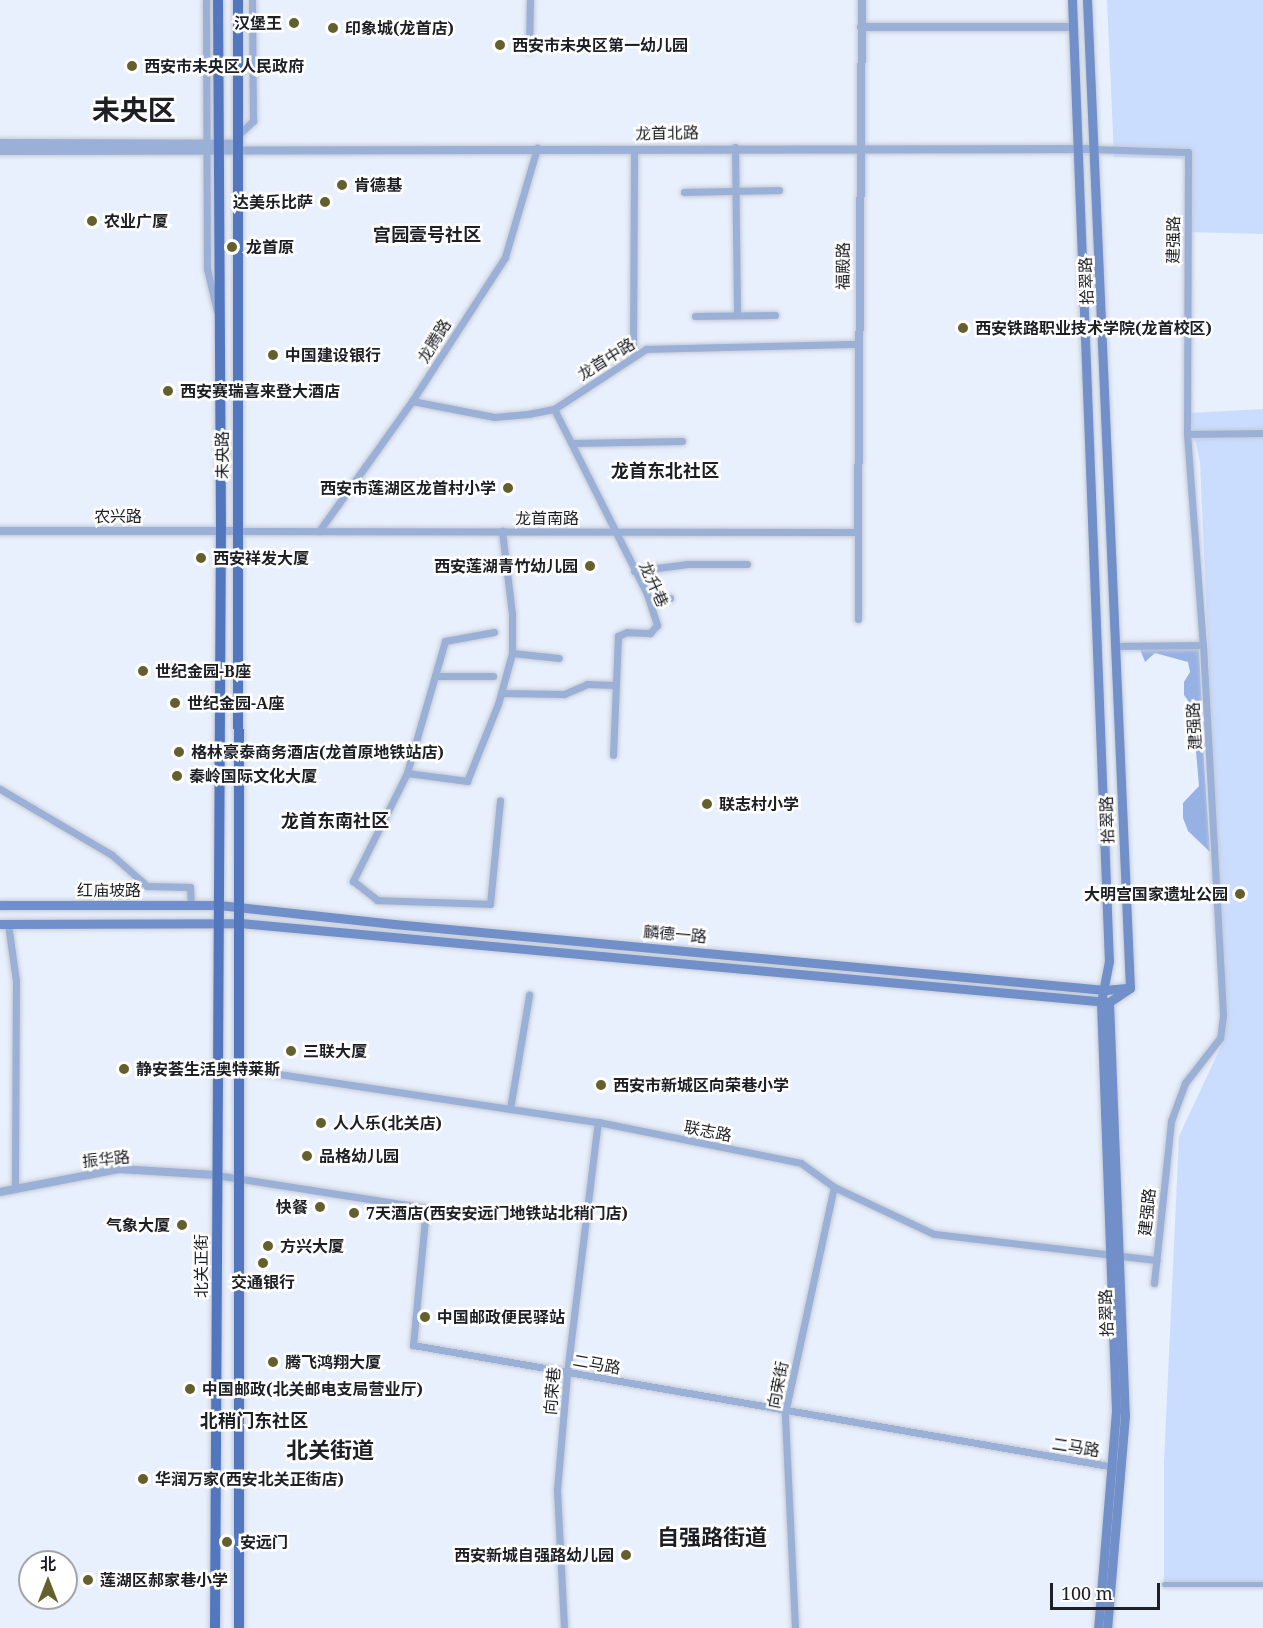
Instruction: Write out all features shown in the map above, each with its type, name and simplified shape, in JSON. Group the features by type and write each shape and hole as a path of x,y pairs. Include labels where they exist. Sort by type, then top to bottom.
{"main road":[{"name":"未央路","path":"218,0 221,531 219,905"},
{"name":"未央路","path":"238,0 239,909"},
{"name":"拾翠路","path":"1072,0 1109,962 1105,1002 1115,1255 1118,1468 1107,1628"},
{"name":"拾翠路","path":"1087,0 1096,149 1114,646 1130,988"},
{"name":"红庙坡路","path":"0,905 219,905"},
{"name":"麟德一路","path":"219,905 239,909 1105,990 1130,988"},
{"name":"北关正街","path":"215,1628 219,905"},
{"path":"239,909 239,1628"},
{"name":"麟德一路","path":"218,924 240,923 1105,1002"},
{"name":"红庙坡路","path":"4,924 218,924"},
{"path":"1105,1002 1130,988"},
{"name":"拾翠路","path":"1098,1628 1118,1468"}],"street":[{"path":"206,0 207,269 220,328"},
{"path":"237,143 253,122 252,0"},
{"path":"529,50 530,0"},
{"name":"福殿路","path":"858,532 858,148 862,0"},
{"path":"861,27 1073,27"},
{"path":"0,143 206,147"},
{"name":"龙首北路","path":"206,147 237,143 634,149 735,147 1096,149"},
{"path":"0,151 206,147"},
{"path":"735,147 737,315"},
{"name":"龙腾路","path":"319,531 412,401 505,257 537,148"},
{"path":"633,354 634,149"},
{"name":"建强路","path":"1096,149 1188,152 1187,434 1203,645 1223,1015 1220,1038 1185,1083 1171,1120 1154,1283"},
{"path":"684,192 779,190"},
{"path":"694,316 775,315"},
{"name":"龙首中路","path":"412,401 494,417 554,409 633,354 669,348 858,344"},
{"name":"龙升巷","path":"554,409 649,599 657,625 650,633 627,632 618,636 613,755"},
{"path":"1187,434 1263,433"},
{"path":"572,443 682,441"},
{"name":"农兴路","path":"0,531 237,531"},
{"name":"龙首南路","path":"237,531 858,532"},
{"path":"407,773 467,781 502,693 512,653 512,614 502,531"},
{"path":"858,532 858,619"},
{"path":"634,571 688,564 747,564"},
{"path":"649,599 670,598"},
{"path":"494,632 447,640 407,773 353,881 376,900 490,904 500,800"},
{"path":"1114,646 1203,645"},
{"path":"512,653 559,658"},
{"path":"435,676 493,676"},
{"path":"502,693 564,694 586,684 615,685"},
{"path":"0,789 112,855 147,886 190,887 191,905"},
{"path":"4,924 16,981 15,1188"},
{"path":"510,1109 529,995"},
{"name":"联志路","path":"238,1068 598,1122 801,1163 834,1188 934,1234 1156,1260"},
{"name":"向荣巷","path":"564,1628 557,1490 567,1372 598,1122"},
{"name":"振华路","path":"0,1192 119,1169 216,1175"},
{"name":"二马路","path":"216,1175 426,1208 413,1345 785,1413 1118,1468"},
{"name":"向荣街","path":"795,1628 785,1413 834,1188"},
{"path":"1164,1584 1263,1584"}],"shaded area":[{"path":"1107,0 1263,0 1263,234 1187,232 1189,159 1114,157"},
{"name":"大明宫国家遗址公园","path":"1263,409 1263,1584 1164,1584 1164,1462 1179,1136 1225,1038 1200,462 1189,413"},
{"path":"1199,647 1202,710 1196,712 1184,695 1184,682 1190,672 1188,662 1155,653 1145,662 1140,649"},
{"path":"1201,716 1210,852 1188,831 1183,818 1183,803 1199,786 1196,751 1186,731"}],"place":[{"name":"汉堡王","path":"294,23"},
{"name":"印象城(龙首店)","path":"333,28"},
{"name":"西安市未央区第一幼儿园","path":"500,45"},
{"name":"西安市未央区人民政府","path":"132,66"},
{"name":"肯德基","path":"342,185"},
{"name":"达美乐比萨","path":"325,202"},
{"name":"农业广厦","path":"92,221"},
{"name":"龙首原","path":"232,247"},
{"name":"西安铁路职业技术学院(龙首校区)","path":"963,328"},
{"name":"中国建设银行","path":"273,355"},
{"name":"西安赛瑞喜来登大酒店","path":"168,391"},
{"name":"西安市莲湖区龙首村小学","path":"508,488"},
{"name":"西安祥发大厦","path":"201,558"},
{"name":"西安莲湖青竹幼儿园","path":"590,566"},
{"name":"世纪金园-B座","path":"143,671"},
{"name":"世纪金园-A座","path":"175,703"},
{"name":"格林豪泰商务酒店(龙首原地铁站店)","path":"179,752"},
{"name":"秦岭国际文化大厦","path":"177,776"},
{"name":"联志村小学","path":"707,804"},
{"name":"大明宫国家遗址公园","path":"1240,894"},
{"name":"三联大厦","path":"291,1051"},
{"name":"静安荟生活奥特莱斯","path":"124,1069"},
{"name":"西安市新城区向荣巷小学","path":"601,1085"},
{"name":"人人乐(北关店)","path":"321,1123"},
{"name":"品格幼儿园","path":"307,1156"},
{"name":"快餐","path":"320,1207"},
{"name":"7天酒店(西安安远门地铁站北稍门店)","path":"354,1213"},
{"name":"气象大厦","path":"182,1225"},
{"name":"方兴大厦","path":"268,1246"},
{"name":"交通银行","path":"263,1263"},
{"name":"中国邮政便民驿站","path":"425,1317"},
{"name":"腾飞鸿翔大厦","path":"273,1362"},
{"name":"中国邮政(北关邮电支局营业厅)","path":"190,1389"},
{"name":"华润万家(西安北关正街店)","path":"143,1479"},
{"name":"安远门","path":"227,1542"},
{"name":"西安新城自强路幼儿园","path":"626,1555"},
{"name":"莲湖区郝家巷小学","path":"88,1580"}],"district":[{"name":"未央区","path":"134,109"},
{"name":"宫园壹号社区","path":"427,234"},
{"name":"龙首东北社区","path":"665,470"},
{"name":"龙首东南社区","path":"335,820"},
{"name":"北稍门东社区","path":"254,1420"},
{"name":"北关街道","path":"330,1450"},
{"name":"自强路街道","path":"712,1537"}]}
